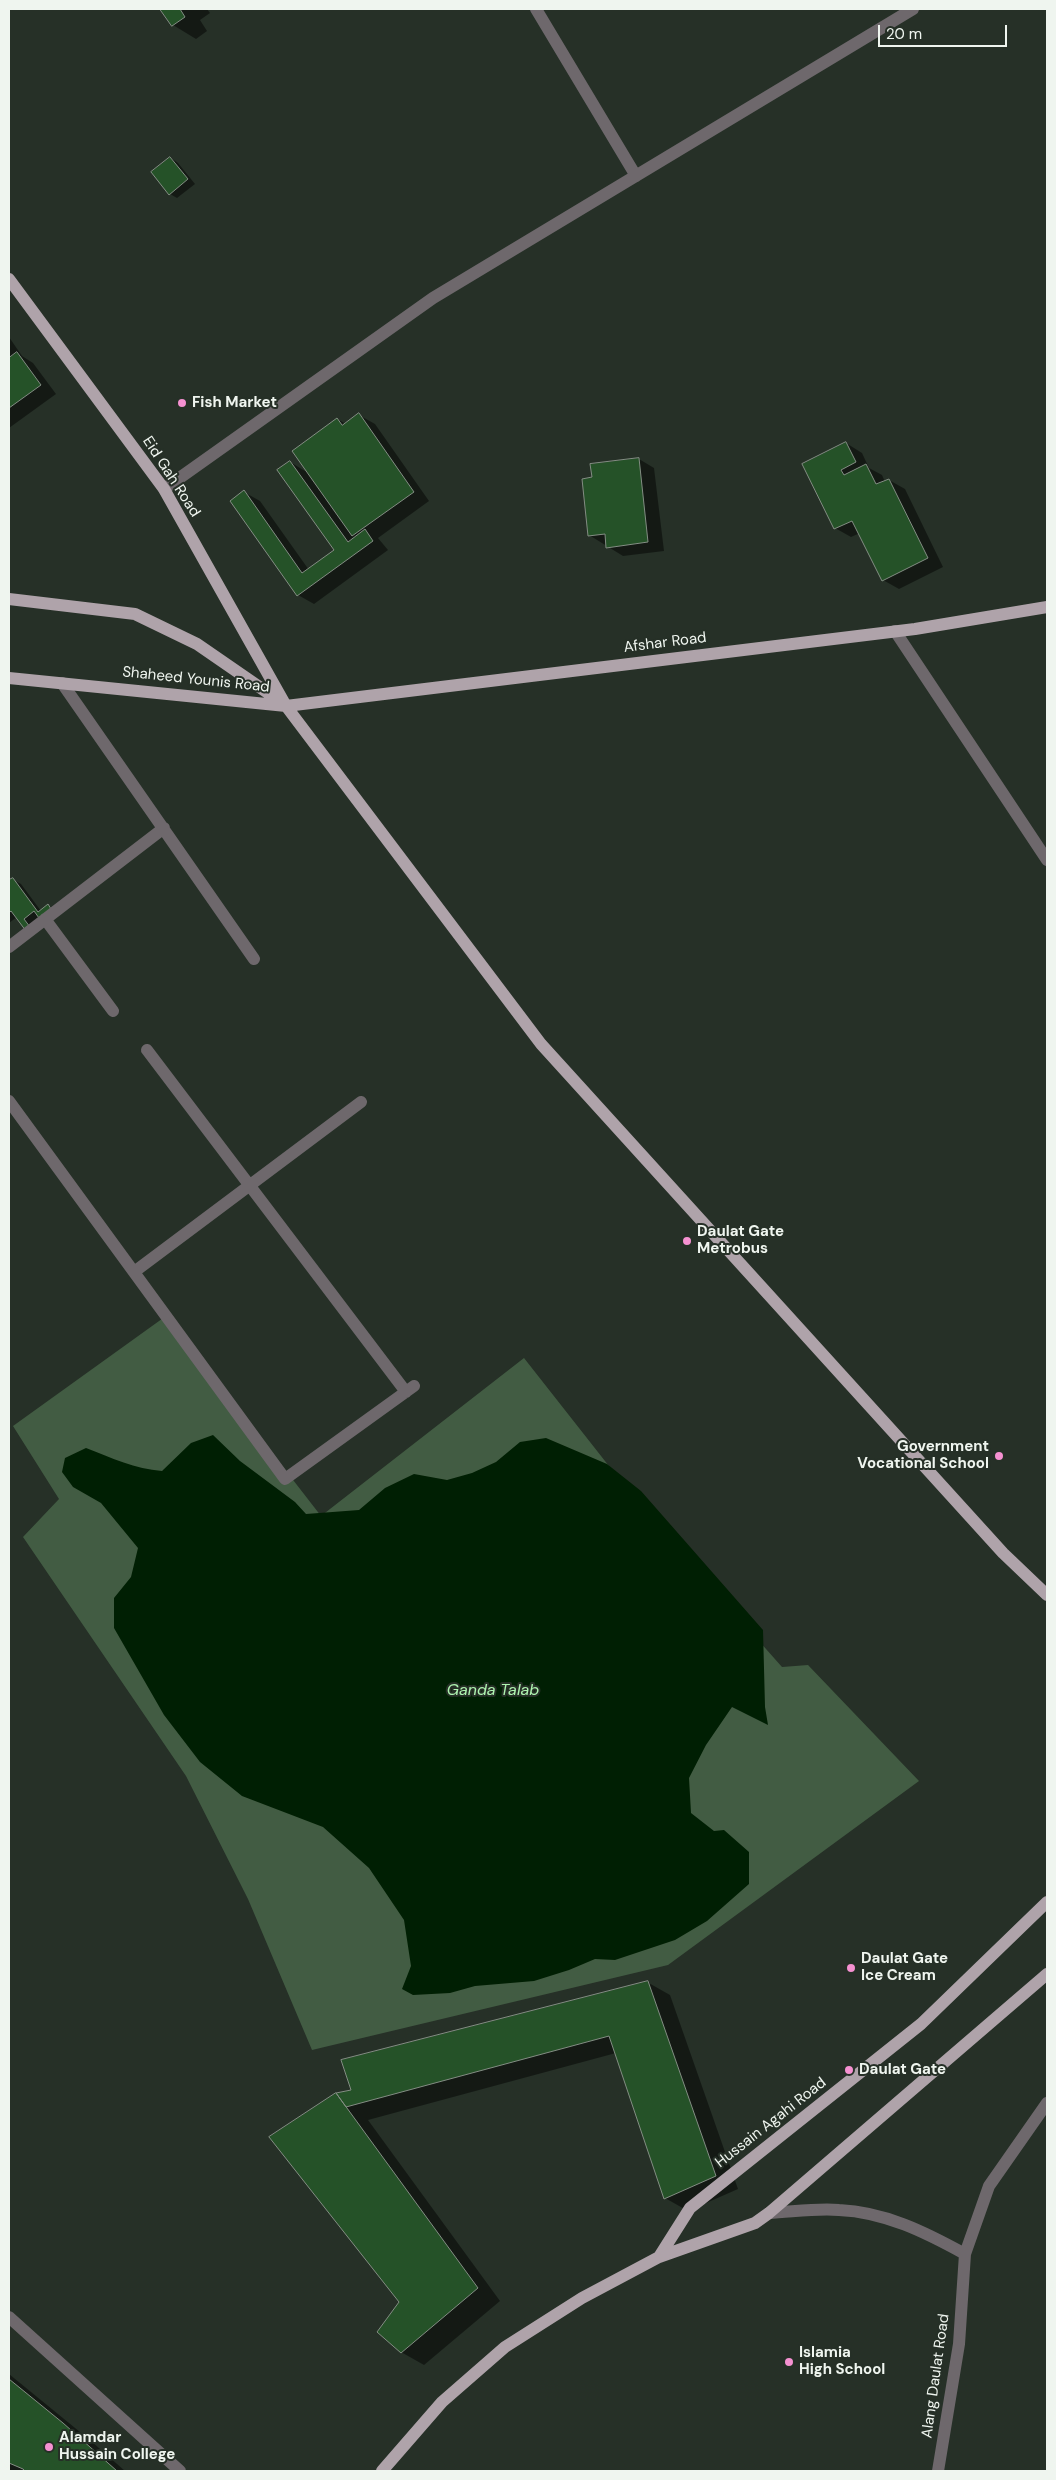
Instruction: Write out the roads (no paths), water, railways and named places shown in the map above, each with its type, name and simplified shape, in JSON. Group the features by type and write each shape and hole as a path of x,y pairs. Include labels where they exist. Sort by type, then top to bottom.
{"main road":[{"name":"Eid Gah Road","path":"9,279 164,489 286,706"},
{"name":"Shaheed Younis Road","path":"9,598 135,614 197,644 286,706"},
{"name":"Afshar Road","path":"286,706 895,631 1047,607"},
{"name":"Shaheed Younis Road","path":"9,678 286,706"},
{"path":"286,706 541,1044 1003,1553 1047,1595"},
{"name":"Hussain Agahi Road","path":"659,2257 690,2208 921,2024 1047,1902"},
{"name":"Hussain Agahi Road","path":"382,2471 442,2402 505,2347 582,2298 659,2257 755,2223 770,2213 1047,1974"}],"street":[{"path":"536,9 636,176"},
{"path":"164,489 433,298 913,9"},
{"path":"895,631 1047,860"},
{"path":"62,683 254,959"},
{"path":"9,947 164,828"},
{"path":"45,919 113,1011"},
{"path":"9,1101 286,1479 410,1389 249,1186 147,1050"},
{"path":"134,1272 361,1102"},
{"name":"Alang Daulat Road","path":"938,2471 959,2344 965,2254 989,2186 1047,2103"},
{"path":"770,2213 839,2210 883,2217 926,2232 965,2254"},
{"path":"9,2317 180,2471"}],"water":[{"name":"Ganda Talab","path":"213,1435 240,1461 295,1502 306,1514 359,1510 385,1488 414,1474 447,1480 472,1473 496,1462 520,1442 546,1438 607,1464 641,1491 763,1630 765,1707 768,1725 732,1707 706,1745 689,1778 691,1813 714,1831 724,1830 749,1852 749,1884 707,1921 675,1940 615,1960 595,1959 569,1970 534,1981 475,1986 450,1993 413,1995 402,1989 411,1966 404,1920 369,1868 323,1827 242,1796 200,1762 164,1715 114,1628 114,1598 131,1577 138,1548 101,1503 73,1487 62,1472 65,1458 86,1448 133,1465 162,1471 191,1443"}],"place":[{"name":"Fish Market","path":"182,403"},
{"name":"Daulat Gate Metrobus","path":"687,1241"},
{"name":"Government Vocational School","path":"999,1456"},
{"name":"Daulat Gate Ice Cream","path":"851,1968"},
{"name":"Daulat Gate","path":"849,2070"},
{"name":"Islamia High School","path":"789,2362"},
{"name":"Alamdar Hussain College","path":"49,2447"}]}
